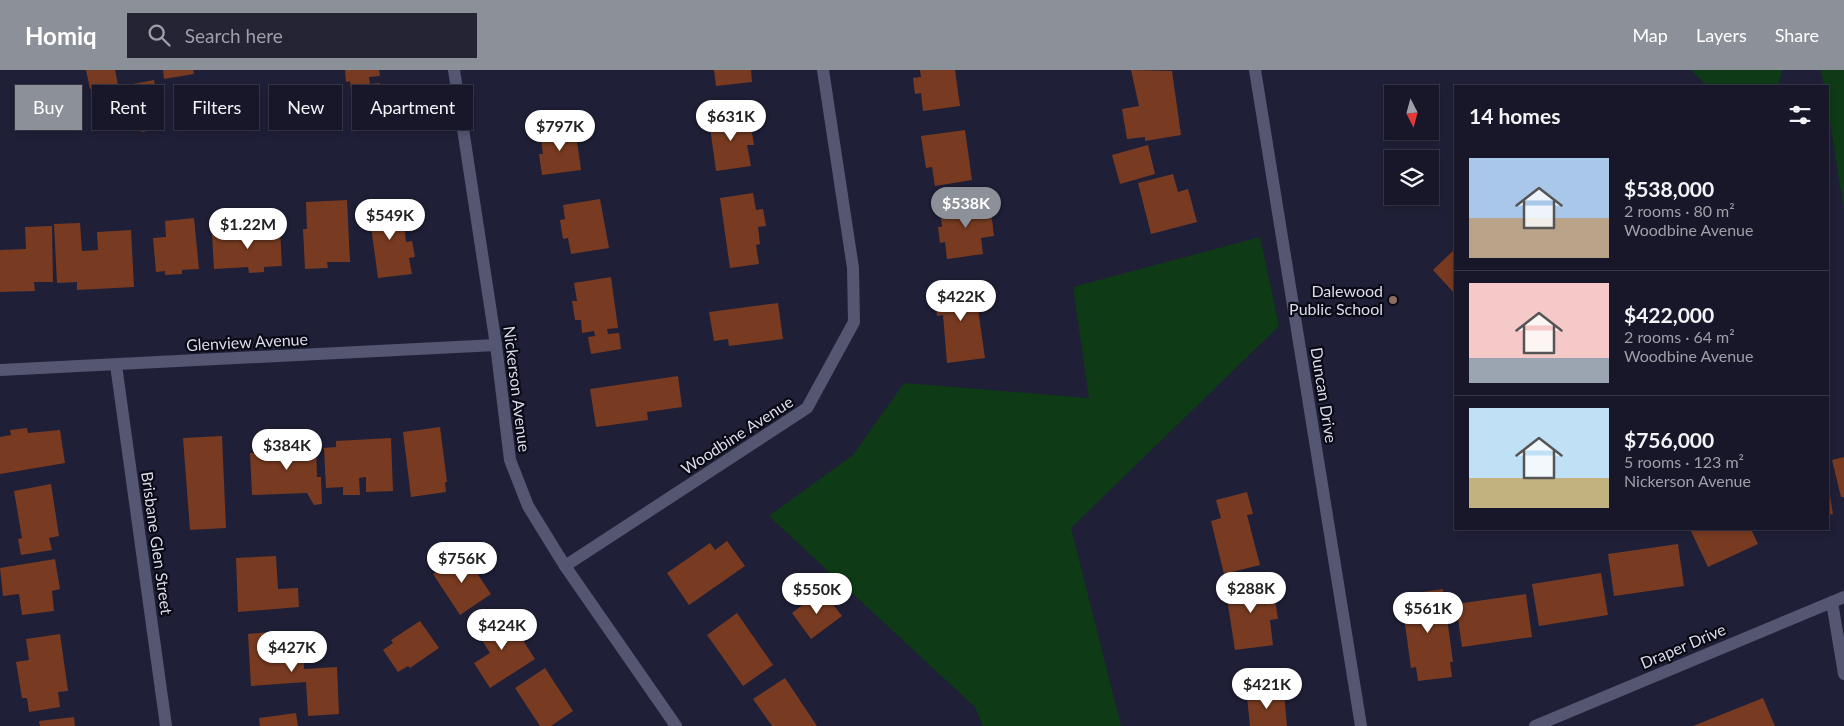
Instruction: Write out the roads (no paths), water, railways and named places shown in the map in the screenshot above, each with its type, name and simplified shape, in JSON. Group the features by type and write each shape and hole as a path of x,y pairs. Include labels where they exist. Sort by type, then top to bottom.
{"street":[{"name":"Nickerson Avenue","path":"454,70 496,345 510,460 528,506 566,566 676,726"},
{"name":"Woodbine Avenue","path":"566,566 807,408 854,322 853,268 823,70"},
{"name":"Duncan Drive","path":"1255,70 1361,726"},
{"name":"Glenview Avenue","path":"0,370 116,366 496,345"},
{"name":"Brisbane Glen Street","path":"116,366 166,726"},
{"path":"1838,599 1844,674"},
{"name":"Draper Drive","path":"1535,726 1838,599"}],"place":[{"name":"Dalewood Public School","path":"1393,300"}]}
